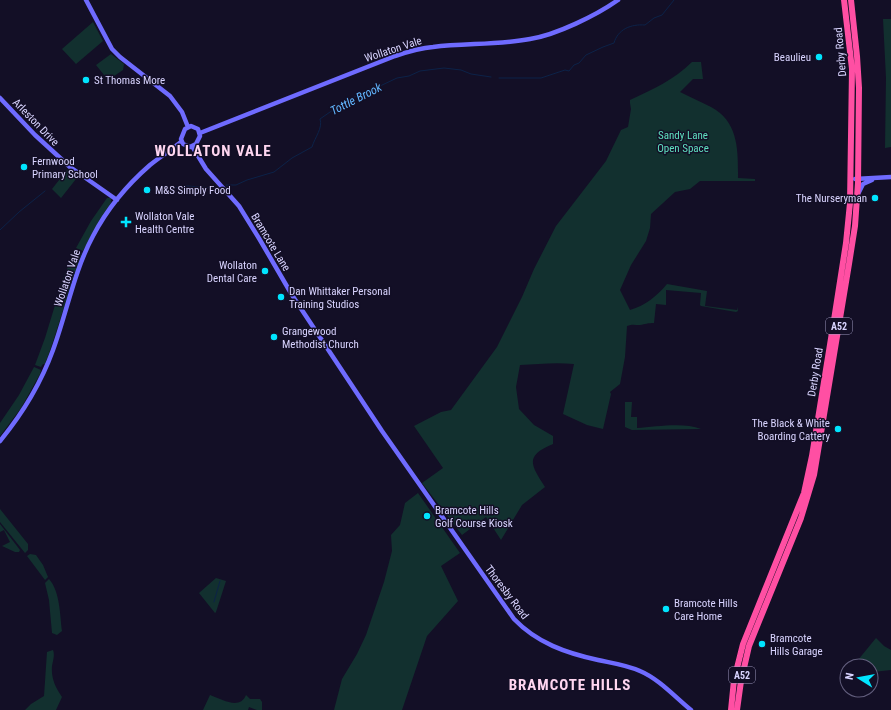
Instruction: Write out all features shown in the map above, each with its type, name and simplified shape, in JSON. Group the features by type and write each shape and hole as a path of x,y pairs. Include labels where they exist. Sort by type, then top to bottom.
{"highway":[{"name":"Derby Road","path":"731,710 734,680 743,644 804,493 809,472 846,243 850,203 852,69 844,0"},
{"name":"Derby Road","path":"737,710 741,681 749,646 801,518 814,475 852,249 858,179 858,71 851,0"}],"street":[{"path":"86,0 112,49 170,96 182,112 188,127 196,128 200,133 198,142 192,146 188,146 181,142"},
{"name":"Wollaton Vale","path":"200,133 416,49 434,46 531,39 572,24 601,11 618,0"},
{"name":"Arleston Drive","path":"0,98 35,135 70,167 117,200"},
{"name":"Wollaton Vale","path":"0,441 25,407 40,382 53,349 85,253 100,224 117,200 148,167 181,142 182,135 188,127"},
{"name":"Bramcote Lane","path":"192,146 206,169 239,206 292,295 382,431"},
{"path":"850,178 891,177"},
{"path":"857,196 863,184 877,178"},
{"name":"Thoresby Road","path":"382,431 509,613 518,623 536,637 556,648 569,653 632,668 648,675 691,710"}],"green space":[{"path":"883,19 891,19 891,147 885,148 886,78"},
{"path":"93,22 103,41 76,64 62,49"},
{"path":"111,54 124,64 123,70 108,80 96,65"},
{"name":"Sandy Lane Open Space","path":"692,62 701,62 703,79 693,79 680,92 711,107 720,113 727,121 732,129 737,148 738,178 755,179 755,181 700,181 690,189 675,192 651,214 650,228 646,241 631,265 620,290 630,310 641,306 650,300 667,284 707,291 705,306 737,310 737,307 738,311 736,312 701,306 701,293 666,290 666,305 656,304 654,323 627,326 625,357 620,384 610,392 611,394 603,429 587,425 563,414 574,364 554,363 520,365 516,387 519,409 534,425 553,436 553,444 544,448 538,453 534,457 533,462 536,473 545,487 522,505 501,540 486,517 462,535 422,483 443,468 414,426 441,412 451,410 497,347 556,226 606,161 621,130 628,127 631,109 630,100 671,79"},
{"path":"67,170 76,179 61,198 52,189"},
{"path":"107,198 111,198 111,203 100,219 83,251 76,248 91,221"},
{"path":"75,250 82,253 45,364 41,367 35,365 63,279"},
{"path":"34,367 41,370 40,374 21,408 0,436 0,423 19,395"},
{"path":"625,402 632,402 631,417 637,417 637,428 678,425 701,429 632,430 625,427"},
{"path":"418,493 460,553 441,566 458,601 427,636 402,710 334,710 342,679 366,635 384,582 392,551 391,535 400,525 405,503"},
{"path":"0,509 28,544 28,550 25,553 0,522"},
{"path":"0,524 20,550 19,552 15,552 2,546 10,542 4,530 0,532"},
{"path":"30,554 36,555 43,565 48,577 45,580 27,556"},
{"path":"216,578 226,581 215,613 199,593"},
{"path":"49,579 53,584 60,611 62,631 57,635 52,633 49,600 45,583"},
{"path":"876,638 884,646 891,650 891,670 879,671 879,658 860,658"},
{"path":"53,650 53,678 55,686 62,697 56,710 25,710 31,704 44,696 47,652"},
{"path":"210,695 235,703 243,700 246,695 250,699 260,699 262,702 262,710 249,707 248,710 203,710"}],"waterway":[{"name":"Tottle Brook","path":"499,78 541,78 565,70 569,71 586,55 614,43 619,34 626,28 635,25 645,25 654,18 662,15 674,0"},
{"name":"Tottle Brook","path":"226,185 236,185 274,172 292,158 312,147 320,129 320,119 340,105 367,90 420,71 444,68 461,70 471,74 491,77"},
{"name":"Tottle Brook","path":"166,189 187,186 214,188"},
{"name":"Tottle Brook","path":"0,230 45,191"},
{"path":"214,602 220,581"}],"place":[{"name":"Beaulieu","path":"819,57"},
{"name":"St Thomas More","path":"86,80"},
{"name":"Fernwood Primary School","path":"24,167"},
{"name":"M&S Simply Food","path":"147,190"},
{"name":"The Nurseryman","path":"875,198"},
{"name":"Wollaton Vale Health Centre","path":"126,222"},
{"name":"Wollaton Dental Care","path":"265,271"},
{"name":"Dan Whittaker Personal Training Studios","path":"281,297"},
{"name":"Grangewood Methodist Church","path":"274,337"},
{"name":"The Black & White Boarding Cattery","path":"838,429"},
{"name":"Bramcote Hills Golf Course Kiosk","path":"427,516"},
{"name":"Bramcote Hills Care Home","path":"666,609"},
{"name":"Bramcote Hills Garage","path":"762,644"}],"district":[{"name":"WOLLATON VALE","path":"213,151"},
{"name":"BRAMCOTE HILLS","path":"570,685"}]}
